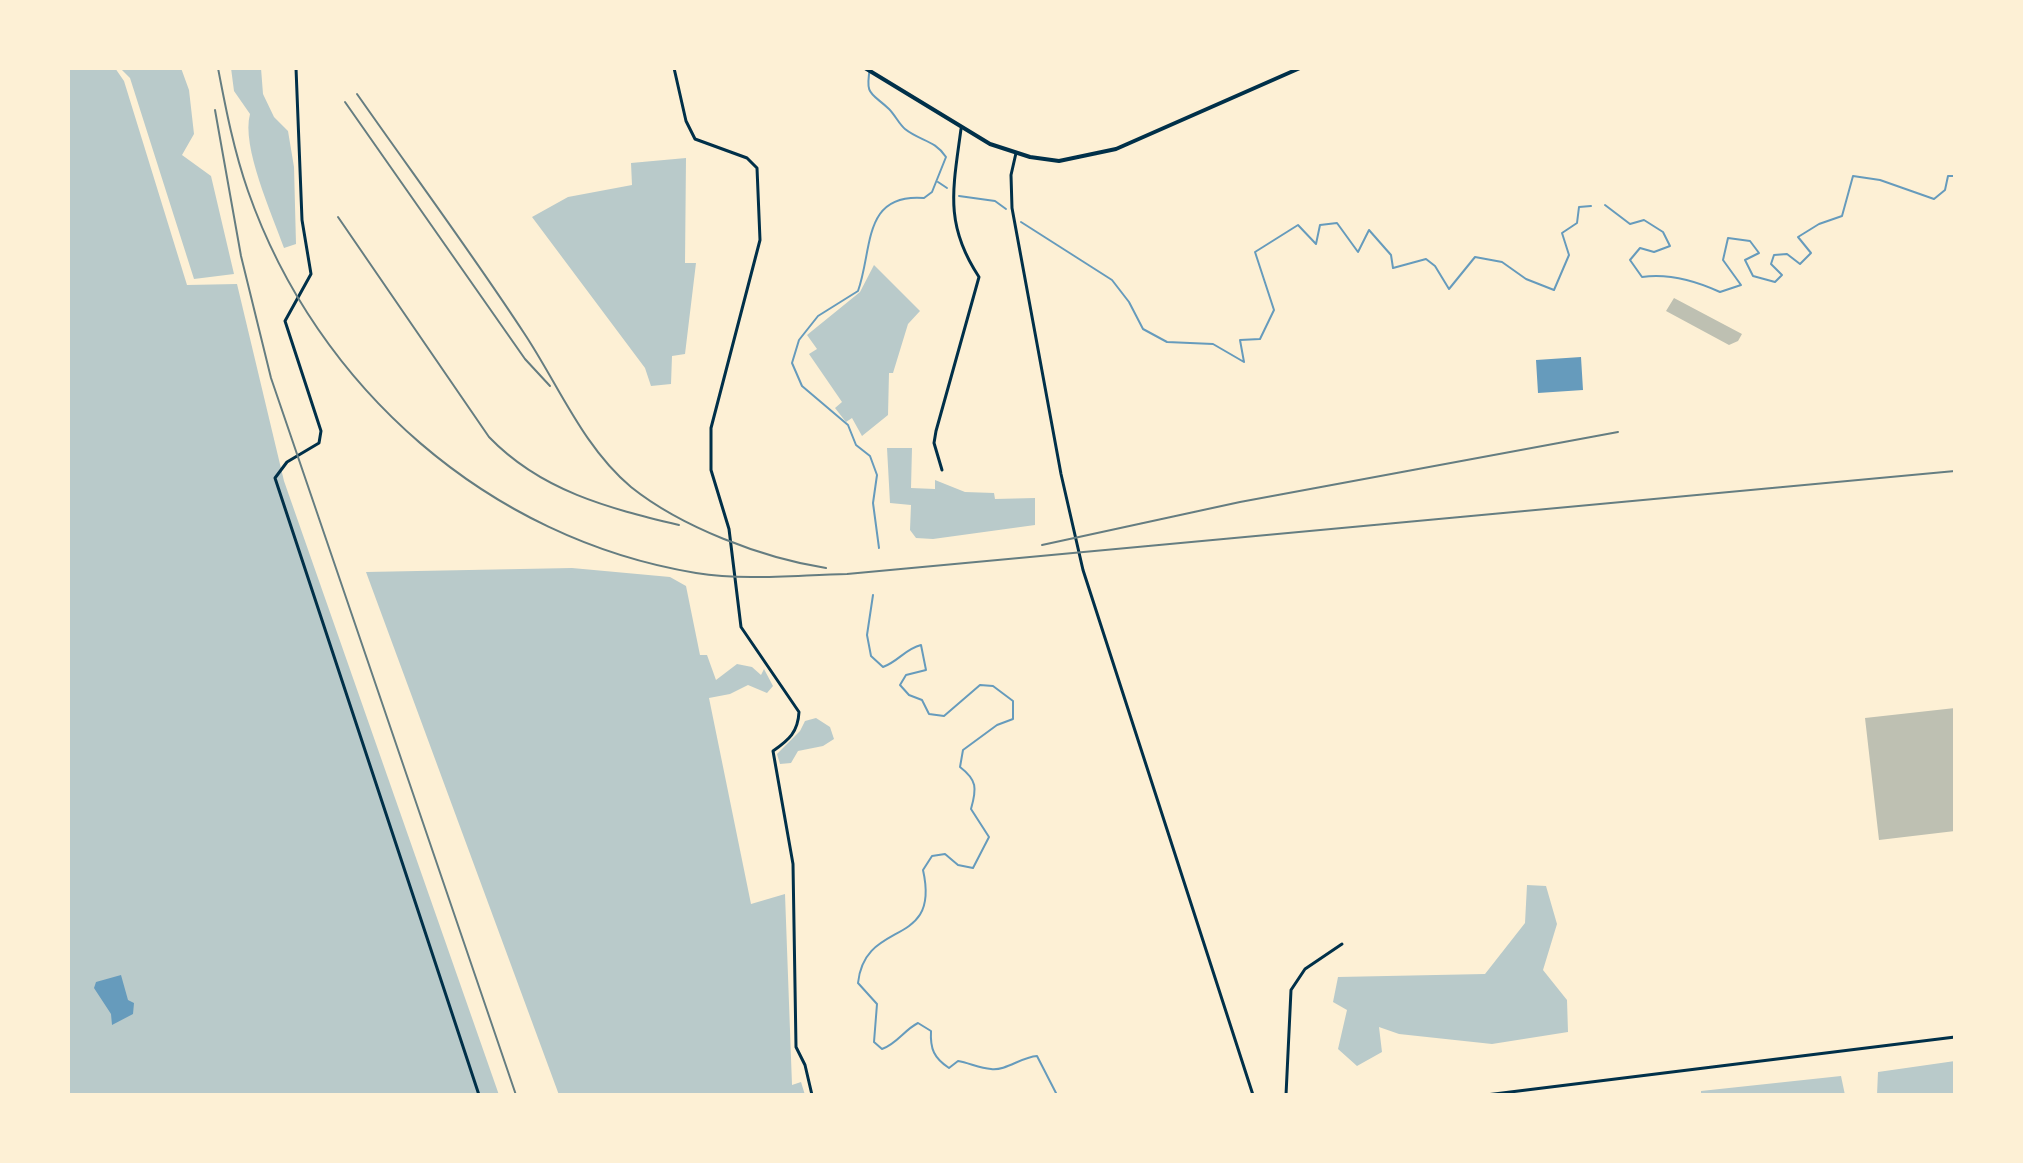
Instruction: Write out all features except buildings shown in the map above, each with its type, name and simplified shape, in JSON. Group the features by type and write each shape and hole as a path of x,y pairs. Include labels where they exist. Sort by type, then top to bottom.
{"street":[{"path":"296,68 302,220 311,274 285,321 321,431 319,443 287,462 275,478 479,1095"},
{"path":"674,68 680,103 695,139 747,158 757,168 760,240 711,428 709,448 716,494 729,529 741,627 799,712 799,725 792,737 773,751 793,864 796,1047 805,1065 812,1095"},
{"path":"865,68 961,129 1016,153 1059,161 1094,156 1300,68"},
{"path":"942,470 934,443 936,431 979,277 966,257 953,221 951,204 961,129"},
{"path":"1016,153 1011,175 1012,208 1061,474 1083,570 1253,1095"},
{"path":"1286,1095 1291,990 1305,969 1342,944"},
{"path":"1486,1095 1955,1037"}],"shaded area":[{"path":"68,68 115,68 124,81 187,285 237,284 284,481 499,1095 68,1095"},
{"path":"120,68 181,68 189,90 194,134 182,155 211,176 234,274 194,279 130,78"},
{"path":"231,68 261,68 263,94 274,117 288,131 294,167 296,244 284,248 254,161 248,128 250,114 234,91"},
{"path":"686,158 685,263 696,263 685,354 672,356 671,384 651,386 645,368 532,217 568,197 632,185 631,163"},
{"path":"874,265 920,311 908,324 893,373 889,373 888,415 862,436 852,418 846,422 835,408 842,402 809,354 817,349 807,335 860,292"},
{"path":"887,448 912,448 911,488 935,489 935,480 965,492 994,493 995,499 1035,498 1035,525 933,539 916,538 910,530 911,505 890,503"},
{"path":"572,568 670,577 686,586 700,655 707,655 716,680 737,664 752,667 761,675 764,669 773,686 767,693 748,685 730,694 709,698 751,904 785,894 792,1085 801,1082 805,1095 559,1095 366,572"},
{"path":"816,718 830,727 834,739 823,746 798,751 791,763 780,764 777,754 800,731 805,721"},
{"path":"1527,885 1546,886 1557,924 1543,970 1567,1000 1568,1032 1492,1044 1399,1034 1379,1027 1382,1052 1357,1066 1338,1049 1347,1010 1333,1002 1338,977 1485,974 1525,923"},
{"path":"1955,1061 1955,1095 1877,1095 1878,1072"},
{"path":"1841,1076 1845,1095 1701,1095 1701,1091"}],"water":[{"path":"1581,357 1583,390 1538,393 1536,360"},
{"path":"121,975 128,1000 134,1003 133,1014 112,1025 111,1014 94,988 96,982"}],"waterway":[{"path":"870,68 868,84 871,93 905,129 937,147 946,157 932,192 924,198 904,199 880,214 873,227 858,291 818,316 799,340 792,363 802,386 848,425 856,445 870,456 877,475 873,503 879,548"},
{"path":"1605,205 1630,224 1644,220 1663,232 1670,246 1654,252 1640,248 1630,260 1642,277 1682,279 1720,292 1741,285 1723,260 1728,238 1750,241 1759,253 1745,260 1753,276 1775,282 1782,275 1771,264 1774,255 1787,254 1800,264 1811,253 1798,237 1819,224 1842,216 1853,176 1880,180 1934,199 1945,190 1948,176 1955,176"},
{"path":"938,182 947,188"},
{"path":"959,196 995,201 1006,209"},
{"path":"1021,222 1112,280 1129,302 1143,329 1167,342 1213,344 1244,362 1240,340 1260,339 1274,310 1255,252 1298,225 1316,244 1320,225 1337,223 1358,252 1369,230 1391,255 1393,268 1426,259 1435,266 1449,289 1475,257 1502,262 1526,279 1554,290 1569,255 1562,233 1577,223 1579,207 1591,206"},
{"path":"873,595 867,635 871,656 883,667 921,645 926,670 906,675 900,685 909,695 922,700 929,714 944,716 980,685 993,686 1013,701 1013,719 997,725 963,750 960,767 974,785 971,809 989,837 973,868 958,865 945,854 932,856 923,870 926,895 921,912 912,924 874,949 864,962 858,983 877,1004 874,1042 882,1049 887,1047 918,1023 931,1031 934,1052 949,1068 958,1061 997,1069 1037,1056 1057,1095"}],"railway":[{"path":"218,68 243,176 279,263 318,329 365,389 420,443 481,489 548,527 620,555 696,573 752,577 847,574 1955,471"},
{"path":"357,94 504,303 585,434 614,471 651,502 698,528 749,549 826,568"},
{"path":"345,102 525,359 550,386"},
{"path":"215,110 241,256 271,378 516,1095"},
{"path":"338,217 489,437 509,456 577,495 679,525"},
{"path":"1042,545 1240,502 1618,432"}]}
